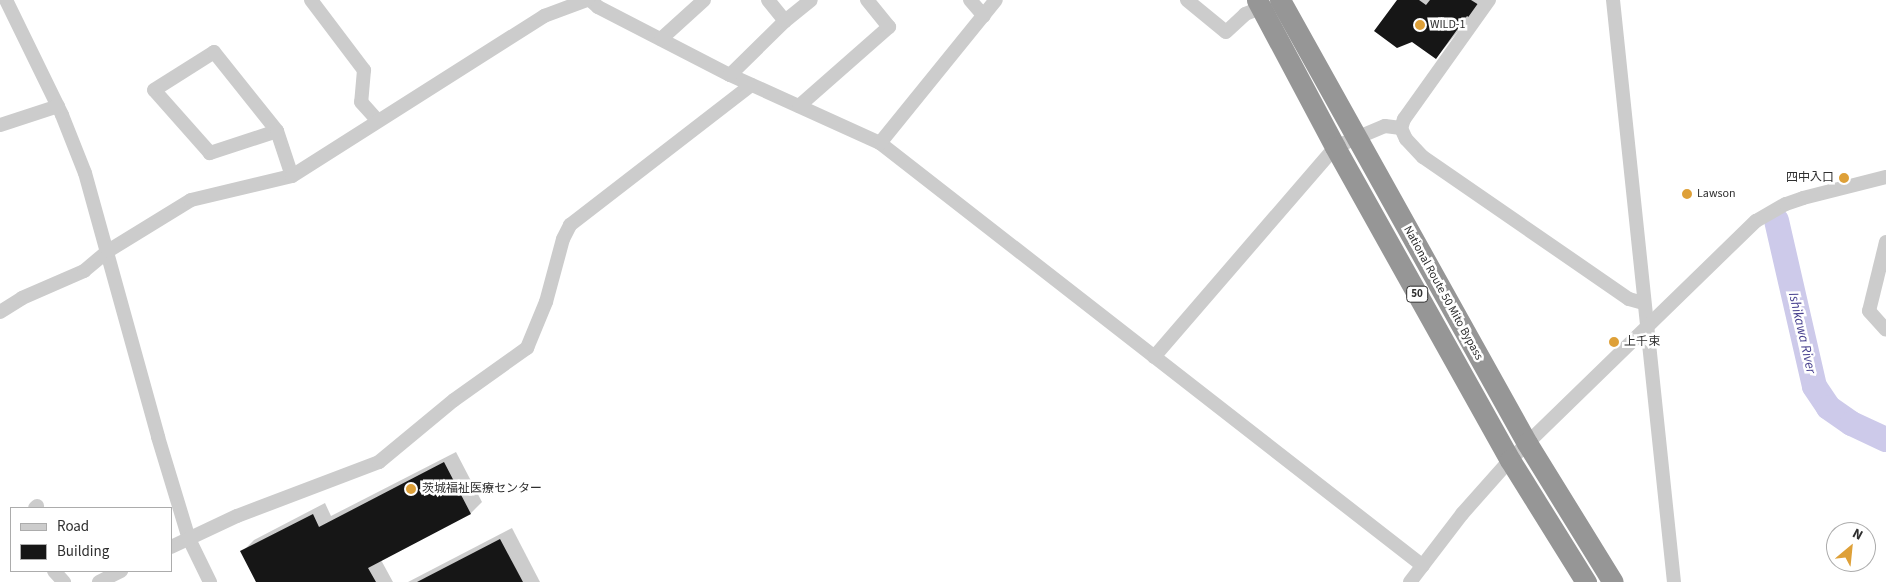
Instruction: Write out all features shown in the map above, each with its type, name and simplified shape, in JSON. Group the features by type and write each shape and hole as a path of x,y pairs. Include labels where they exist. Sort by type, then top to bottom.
{"highway":[{"name":"National Route 50 Mito Bypass","path":"1266,2 1355,137 1527,443 1613,582"},
{"name":"National Route 50 Mito Bypass","path":"1266,2 1335,147 1510,460 1586,582"}],"street":[{"path":"6,0 58,106 85,173 188,540 210,582"},
{"path":"311,0 364,70 361,102 378,121"},
{"path":"0,312 22,298 84,271 108,251 191,200 292,176 544,16 588,0 598,7 730,74 880,143 1423,566"},
{"path":"661,39 704,0"},
{"path":"768,0 785,21"},
{"path":"730,74 785,21 811,0"},
{"path":"800,106 889,27 867,0"},
{"path":"970,0 984,16"},
{"path":"880,143 996,0"},
{"path":"1187,0 1226,32 1245,14 1266,2"},
{"path":"1489,0 1404,119 1401,128 1406,139 1423,157 1629,299 1643,303"},
{"path":"1613,0 1643,303 1674,582"},
{"path":"277,131 210,153 154,90 214,52 277,131 292,176"},
{"path":"172,547 237,516 379,462 454,400 527,348 546,302 563,239 570,225 751,84"},
{"path":"0,125 58,106"},
{"path":"1154,357 1335,147 1384,126 1401,128"},
{"path":"1410,582 1462,514 1510,460 1646,330 1756,221 1786,204 1803,198 1886,177"},
{"path":"1886,242 1869,311 1886,330"},
{"path":"55,572 64,582"},
{"path":"99,582 119,572"}],"building":[{"name":"WILD-1","path":"1397,0 1419,0 1426,5 1430,0 1471,0 1479,5 1470,18 1467,16 1436,59 1412,42 1397,48 1374,31"},
{"path":"444,462 471,514 368,568 376,582 256,582 240,551 313,514 319,527"},
{"path":"500,539 523,582 417,582"}],"waterway":[{"name":"Ishikawa River","path":"1776,220 1814,386 1828,407 1851,423 1886,439"}],"place":[{"name":"WILD-1","path":"1420,25"},
{"name":"四中入口","path":"1844,178"},
{"name":"Lawson","path":"1687,194"},
{"name":"上千束","path":"1614,342"},
{"name":"茨城福祉医療センター","path":"411,489"}]}
